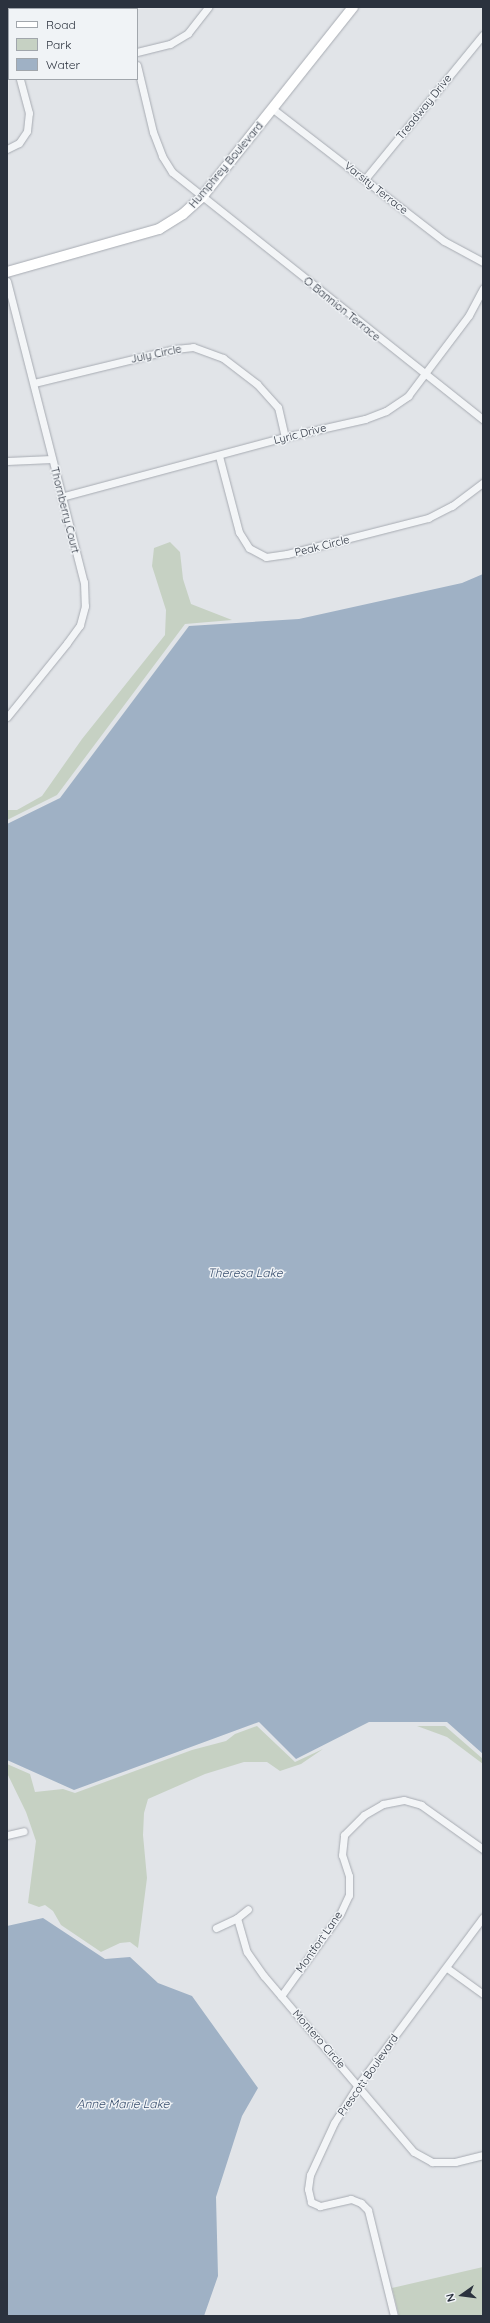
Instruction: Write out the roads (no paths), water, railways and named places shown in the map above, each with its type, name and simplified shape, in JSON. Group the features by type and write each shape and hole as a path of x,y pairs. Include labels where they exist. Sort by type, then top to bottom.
{"street":[{"path":"138,52 170,44 188,33 208,7"},
{"name":"Humphrey Boulevard","path":"7,272 159,229 183,214 202,197 353,7"},
{"name":"Treadway Drive","path":"365,179 483,35"},
{"name":"O Bannion Terrace","path":"138,69 162,156 172,172 483,419"},
{"path":"7,149 19,143 27,131 29,113 20,80"},
{"name":"Varsity Terrace","path":"273,109 444,241 483,262"},
{"name":"Thornberry Court","path":"7,281 34,383 61,497 84,582 85,606 80,625 7,717"},
{"name":"Lyric Drive","path":"61,497 220,456 285,437 366,419 386,411 408,396 469,315 483,288"},
{"name":"July Circle","path":"34,383 175,349 193,347 223,358 256,384 278,407 285,437"},
{"name":"Peak Circle","path":"220,456 239,532 249,548 266,557 287,554 428,518 452,506 483,483"},
{"path":"7,461 52,460"},
{"name":"Montfort Lane","path":"281,1996 340,1914 349,1895 349,1876 342,1855 344,1835 364,1815 382,1804 404,1800 421,1805 483,1849"},
{"path":"7,1835 24,1831"},
{"path":"216,1928 237,1918 248,1909"},
{"name":"Prescott Boulevard","path":"394,2316 368,2210 361,2203 351,2199 320,2206 311,2202 308,2189 310,2175 334,2124 358,2085 447,1968 483,1917"},
{"name":"Montero Circle","path":"237,1918 247,1952 264,1976 414,2152 432,2162 455,2162 483,2155"},
{"path":"447,1968 483,1994"}],"water":[{"name":"Theresa Lake","path":"483,574 483,1754 447,1722 369,1722 296,1759 259,1722 74,1790 7,1760 7,824 60,798 189,626 299,619 462,583"},
{"name":"Anne Marie Lake","path":"43,1918 105,1959 130,1957 158,1983 192,1996 258,2088 242,2116 216,2197 218,2276 204,2316 7,2316 7,1926"}]}
